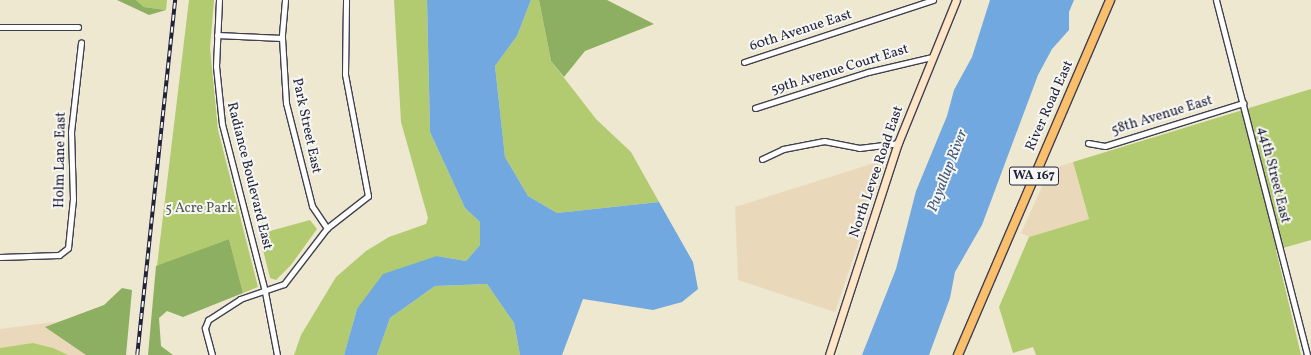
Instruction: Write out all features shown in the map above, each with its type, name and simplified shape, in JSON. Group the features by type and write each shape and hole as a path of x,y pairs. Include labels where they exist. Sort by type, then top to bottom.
{"main road":[{"name":"River Road East","path":"958,355 1110,0"}],"street":[{"name":"Radiance Boulevard East","path":"219,0 216,35 222,124 266,292 277,355"},
{"name":"Park Street East","path":"285,0 282,38 286,103 312,206 327,228"},
{"path":"212,355 206,324 240,299 266,292 284,284 327,228 368,196 345,74 346,0"},
{"name":"60th Avenue East","path":"744,62 934,0"},
{"name":"North Levee Road East","path":"829,355 898,143 956,0"},
{"name":"44th Street East","path":"1216,0 1307,355"},
{"path":"0,27 78,27"},
{"path":"216,35 282,38"},
{"name":"Holm Lane East","path":"0,257 65,252 72,222 71,132 81,43"},
{"name":"59th Avenue Court East","path":"755,108 868,72 932,57"},
{"name":"58th Avenue East","path":"1088,143 1104,146 1242,103"},
{"path":"762,159 783,149 824,141 859,148 898,143"}],"shaded area":[{"path":"887,159 835,312 738,280 735,207"},
{"path":"1073,162 1089,219 1029,237 1021,233 1050,169"},
{"path":"123,313 121,355 0,355 0,329"}],"green space":[{"path":"117,0 136,0 144,7 166,10 149,15"},
{"path":"136,0 167,0 166,10 144,7"},
{"name":"5 Acre Park","path":"189,0 214,0 210,48 218,130 258,287 243,293 229,239 157,266"},
{"path":"394,0 427,0 430,132 465,208 480,222 480,245 466,261 437,256 357,309 344,355 294,355 301,335 336,277 366,251 389,237 426,224 428,218 401,122"},
{"path":"531,0 539,0 551,61 596,119 631,152 659,202 557,213 528,196 505,157 495,66 517,36"},
{"path":"539,0 607,0 654,24 585,51 564,77 551,61"},
{"path":"1311,89 1311,240 1276,250 1301,355 1036,355 1033,347 1013,353 999,307 1029,237 1089,219 1073,162"},
{"path":"310,220 317,229 291,265 276,280 270,278 259,234"},
{"path":"229,239 243,293 183,317 167,311 159,318 161,346 173,355 148,355 156,266"},
{"path":"487,284 514,323 520,355 377,355 390,318 435,286"},
{"path":"122,288 132,290 126,355 86,355 45,327 104,305"},
{"path":"33,343 53,348 68,355 0,355 0,348"}],"water":[{"path":"427,0 531,0 517,36 495,66 505,157 528,196 557,213 659,202 693,262 698,289 682,302 653,310 583,299 562,355 520,355 514,323 487,284 435,286 390,318 377,355 344,355 357,309 383,274 437,256 466,261 480,245 480,222 465,208 430,132"},
{"name":"Puyallup River","path":"990,0 1074,0 1069,12 1069,30 1052,49 1038,75 982,225 955,272 950,298 929,355 862,355 896,269 916,191 947,116 954,90 972,57"}],"railway":[{"path":"137,355 175,0"}]}
